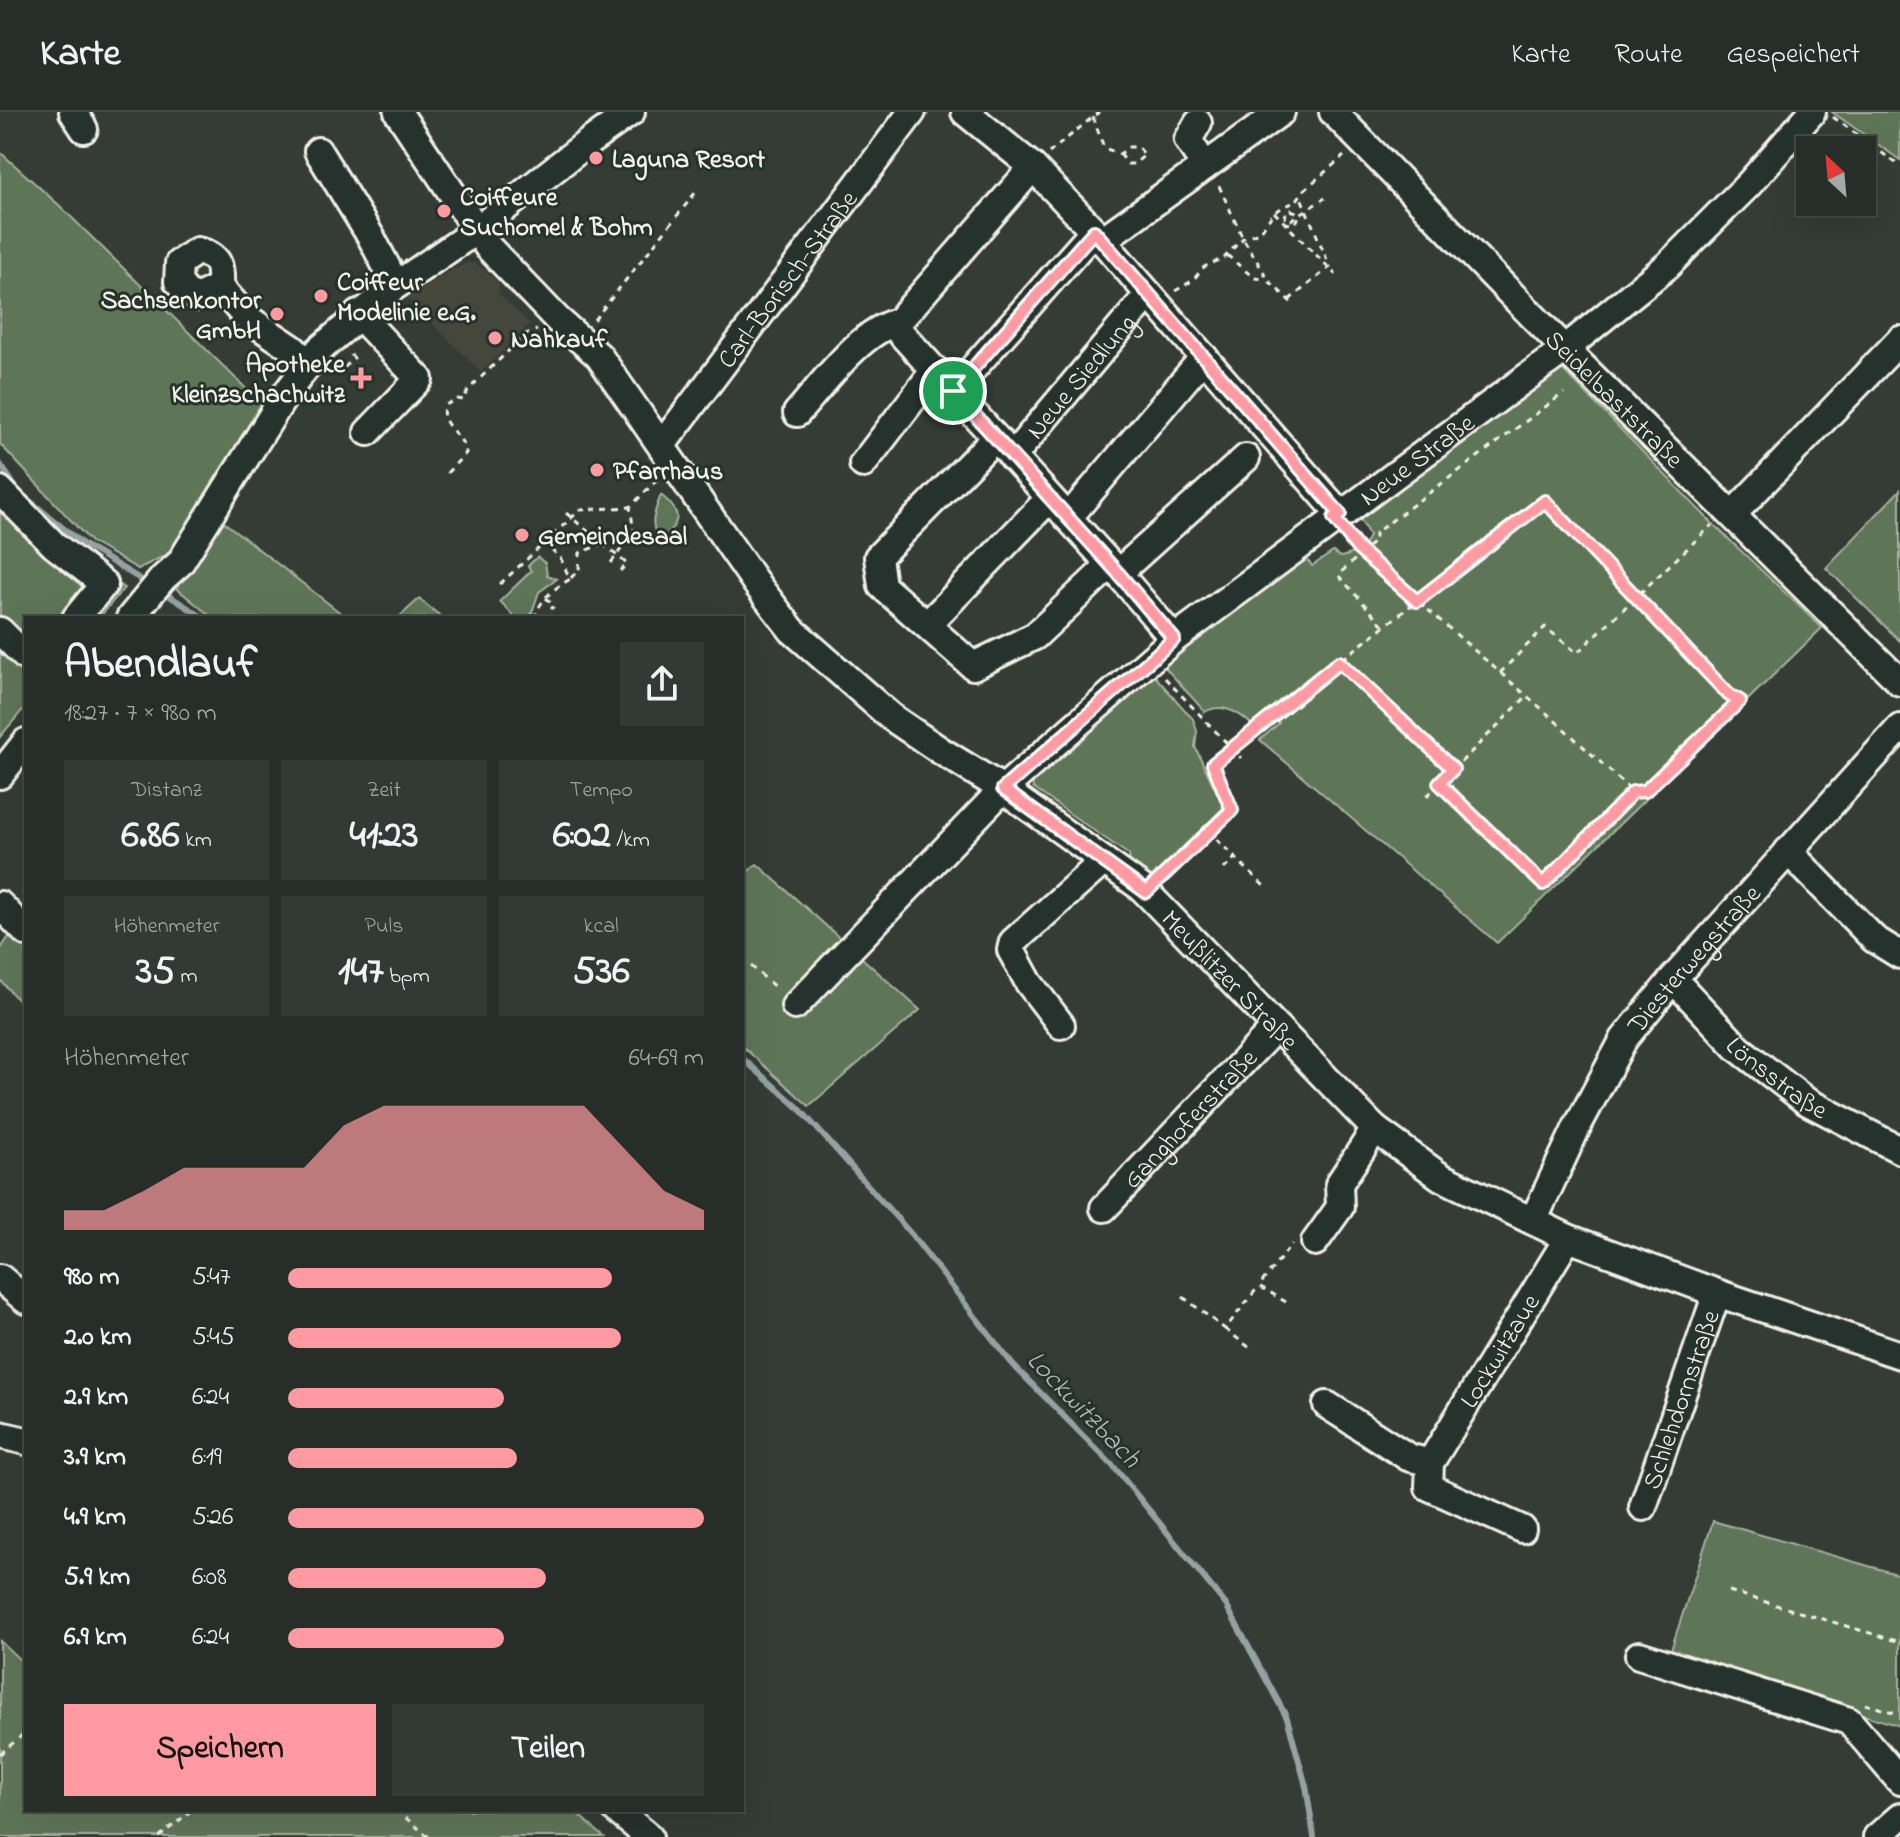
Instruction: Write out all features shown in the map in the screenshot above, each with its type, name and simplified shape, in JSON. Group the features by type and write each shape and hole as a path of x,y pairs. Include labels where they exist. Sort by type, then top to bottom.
{"street":[{"name":"Meußlitzer Straße","path":"398,112 477,230 513,275 599,356 758,586 792,630 891,717 1003,789 1146,892 1375,1129 1441,1177 1568,1238 1900,1355"},
{"path":"135,612 180,563 308,363 358,314 477,230 631,112"},
{"name":"Carl-Borisch-Straße","path":"669,454 912,112"},
{"path":"965,112 1033,167 1098,236 1337,516"},
{"path":"953,391 1098,236 1281,112"},
{"name":"Seidelbaststraße","path":"1333,112 1565,349 1900,682"},
{"name":"Neue Straße","path":"795,1006 1003,789 1174,639 1565,349 1667,266 1749,184 1812,112"},
{"path":"1198,123 1188,140 1207,165"},
{"path":"318,151 371,237 396,285"},
{"path":"797,413 854,350 882,325 898,322 1033,167"},
{"path":"220,287 247,318 292,348 308,363"},
{"name":"Neue Siedlung","path":"1154,300 1003,447 878,557 882,586 973,666 1035,636 1246,458"},
{"path":"358,314 419,379 368,432"},
{"name":"Neue Siedlung","path":"898,322 898,330 1174,639"},
{"path":"1731,512 1900,340"},
{"path":"1068,518 1204,357"},
{"path":"863,464 935,370"},
{"path":"0,490 54,545 104,584 78,616"},
{"path":"928,624 1049,499"},
{"path":"0,631 24,655"},
{"name":"Diesterwegstraße","path":"1533,1221 1577,1127 1624,1039 1673,979 1900,728"},
{"path":"0,775 24,745"},
{"path":"1788,851 1874,939 1900,955"},
{"path":"1061,1025 1029,983 1011,950 1013,942 1104,861"},
{"path":"0,905 24,930"},
{"name":"Lönsstraße","path":"1673,979 1739,1049 1806,1101 1900,1150"},
{"name":"Ganghoferstraße","path":"1104,1208 1276,1027"},
{"path":"1315,1242 1340,1207 1339,1184 1375,1129"},
{"name":"Lockwitzaue","path":"1430,1463 1568,1238"},
{"path":"0,1278 24,1298"},
{"name":"Schlehdornstraße","path":"1643,1507 1717,1293"},
{"path":"1327,1405 1408,1457 1430,1463 1429,1487 1522,1529"},
{"path":"0,1435 24,1441"},
{"path":"1639,1655 1849,1721 1900,1781"},
{"path":"618,1812 649,1837"},
{"path":"1877,1837 1900,1817"}],"path":[{"path":"1033,167 1099,112"},
{"path":"1827,112 1900,166"},
{"path":"1093,117 1104,148 1120,154 1128,164 1134,164 1145,155 1138,147 1129,147 1120,154"},
{"path":"1154,300 1192,281 1204,267 1227,255 1243,238 1261,231 1274,212 1296,201 1360,138"},
{"path":"1207,165 1267,279 1295,306"},
{"path":"579,339 696,192"},
{"path":"1300,195 1330,267"},
{"path":"1284,223 1292,224 1299,216 1296,212 1291,210 1286,212 1285,219 1291,220 1302,212 1325,198"},
{"path":"1274,212 1336,275"},
{"path":"1227,255 1254,278 1267,279"},
{"path":"1289,300 1330,267"},
{"path":"447,473 466,453 465,444 444,420 444,406 456,399 464,400 468,390 526,334 558,320"},
{"path":"1384,626 1338,575 1375,541 1375,533 1564,393"},
{"path":"611,563 634,531 630,507 669,454"},
{"path":"1146,892 1232,810 1213,764 1545,501 1729,695 1740,701 1645,791 1633,792 1543,884 1439,783"},
{"path":"500,584 580,510 630,507"},
{"path":"1500,673 1545,627 1577,653 1731,512"},
{"path":"566,513 627,564 620,571"},
{"path":"1337,516 1363,554 1633,792"},
{"path":"544,543 560,557 570,579"},
{"path":"537,616 545,597 579,569 580,553 602,544"},
{"path":"545,597 554,606 551,609"},
{"path":"1149,661 1241,758"},
{"path":"1339,662 1453,769"},
{"path":"1427,796 1527,696"},
{"path":"1208,831 1265,887"},
{"path":"1224,869 1235,858"},
{"path":"744,960 795,1006"},
{"path":"1225,1329 1259,1286"},
{"path":"1183,1297 1250,1348"},
{"path":"1729,1591 1900,1642"},
{"path":"0,1754 24,1734"},
{"path":"159,1837 190,1812"},
{"path":"398,1812 429,1837"}],"shaded area":[{"path":"469,262 477,264 499,283 499,294 530,324 481,372 407,298"}],"green space":[{"path":"1832,112 1900,112 1900,160 1876,143 1876,136 1866,136"},
{"path":"0,152 60,206 272,414 166,555 138,569 91,542 0,444"},
{"path":"1560,367 1713,524 1822,628 1497,943 1260,740 1279,723 1269,712 1252,725 1230,710 1218,708 1205,712 1162,664 1305,557 1312,566 1333,552 1340,557 1358,550 1369,535 1360,519"},
{"path":"0,477 54,533 124,588 101,616 24,616 24,708 0,737"},
{"path":"1900,490 1900,641 1826,568"},
{"path":"661,495 674,508 677,518 661,541 653,525"},
{"path":"220,519 344,616 211,616 176,588"},
{"path":"537,557 545,563 547,575 557,579 539,592 531,616 513,616 500,601 531,571 528,566"},
{"path":"419,599 440,616 400,616"},
{"path":"1152,673 1193,719 1197,731 1195,747 1224,807 1153,881 1130,862 1129,855 1033,788 1032,781"},
{"path":"757,864 920,1010 809,1106 744,1048 744,870 747,872"},
{"path":"24,914 24,1007 0,980 0,950"},
{"path":"1713,1521 1900,1575 1900,1726 1669,1656"},
{"path":"0,1641 24,1661 24,1812 575,1812 604,1837 0,1837"}],"waterway":[{"name":"Lockwitzbach","path":"0,464 19,492 84,545 150,585"},
{"name":"Lockwitzbach","path":"160,590 201,616"},
{"name":"Lockwitzbach","path":"744,1060 798,1107 911,1234 1013,1365 1114,1467 1226,1605 1287,1718 1306,1786 1314,1837"}],"place":[{"name":"Laguna Resort","path":"596,158"},
{"name":"Coiffeure Suchomel & Bohm","path":"444,211"},
{"name":"Coiffeur Modelinie e.G.","path":"321,296"},
{"name":"Sachsenkontor GmbH","path":"277,314"},
{"name":"Nahkauf","path":"495,338"},
{"name":"Apotheke Kleinzschachwitz","path":"361,378"},
{"name":"Pfarrhaus","path":"597,470"},
{"name":"Gemeindesaal","path":"522,535"}],"route":[{"path":"1094,231 1340,514 1334,518 1358,549 1417,601 1545,501 1729,695 1740,701 1645,791 1633,792 1543,884 1439,783 1453,769 1339,662 1213,764 1232,810 1146,892 1003,789 1174,639 953,391 1094,231"}]}
